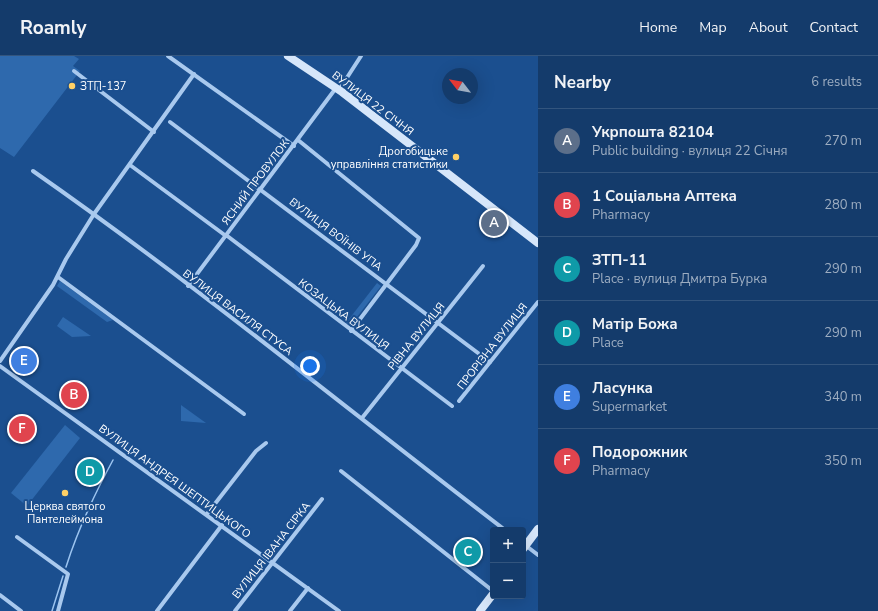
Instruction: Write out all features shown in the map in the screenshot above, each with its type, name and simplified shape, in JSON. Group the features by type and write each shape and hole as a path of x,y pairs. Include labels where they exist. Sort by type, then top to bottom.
{"street":[{"path":"168,56 294,146"},
{"name":"ВУЛИЦЯ 22 СІЧНЯ","path":"288,56 337,89 538,243"},
{"name":"ЯСНИЙ ПРОВУЛОК","path":"188,286 362,56"},
{"path":"74,72 154,132"},
{"path":"0,361 58,277 66,259 94,214 194,74"},
{"name":"ВУЛИЦЯ ВОЇНІВ УПА","path":"170,122 490,362"},
{"path":"298,140 419,238 352,331"},
{"name":"КОЗАЦЬКА ВУЛИЦЯ","path":"130,165 452,406"},
{"name":"ВУЛИЦЯ ВАСИЛЯ СТУСА","path":"33,171 94,214 362,418 501,527"},
{"name":"РІВНА ВУЛИЦЯ","path":"362,418 483,266"},
{"path":"58,277 244,414"},
{"name":"ПРОРІЗНА ВУЛИЦЯ","path":"459,401 538,302"},
{"name":"ВУЛИЦЯ АНДРЕЯ ШЕПТИЦЬКОГО","path":"0,366 340,611"},
{"path":"207,514 256,451 266,443"},
{"path":"340,471 490,589"},
{"name":"ВУЛИЦЯ ІВАНА СІРКА","path":"235,611 322,499"},
{"path":"157,611 222,525"},
{"path":"526,544 538,529"},
{"path":"17,537 68,574 58,611"},
{"path":"526,547 538,556"},
{"path":"290,611 308,588"},
{"path":"0,595 21,611"},
{"path":"480,611 490,598"}],"shaded area":[{"path":"0,56 74,56 79,59 73,66 80,71 14,157 0,148"},
{"path":"60,281 113,320 107,322 57,286"},
{"path":"377,283 381,286 350,326 346,323"},
{"path":"63,317 91,336 72,337 57,326"},
{"path":"181,405 206,423 181,421"},
{"path":"65,425 80,438 27,506 11,493"}],"waterway":[{"path":"66,567 87,512 113,460"},
{"path":"52,611 63,576"}],"place":[{"name":"ЗТП-137","path":"72,86"},
{"name":"Дрогобицьке управління статистики","path":"456,157"},
{"name":"Укрпошта 82104","path":"494,223"},
{"name":"Ласунка","path":"24,361"},
{"name":"1 Соціальна Аптека","path":"74,395"},
{"name":"Подорожник","path":"22,429"},
{"name":"Матір Божа","path":"90,472"},
{"name":"Церква святого Пантелеймона","path":"65,493"},
{"name":"ЗТП-11","path":"468,552"}]}
